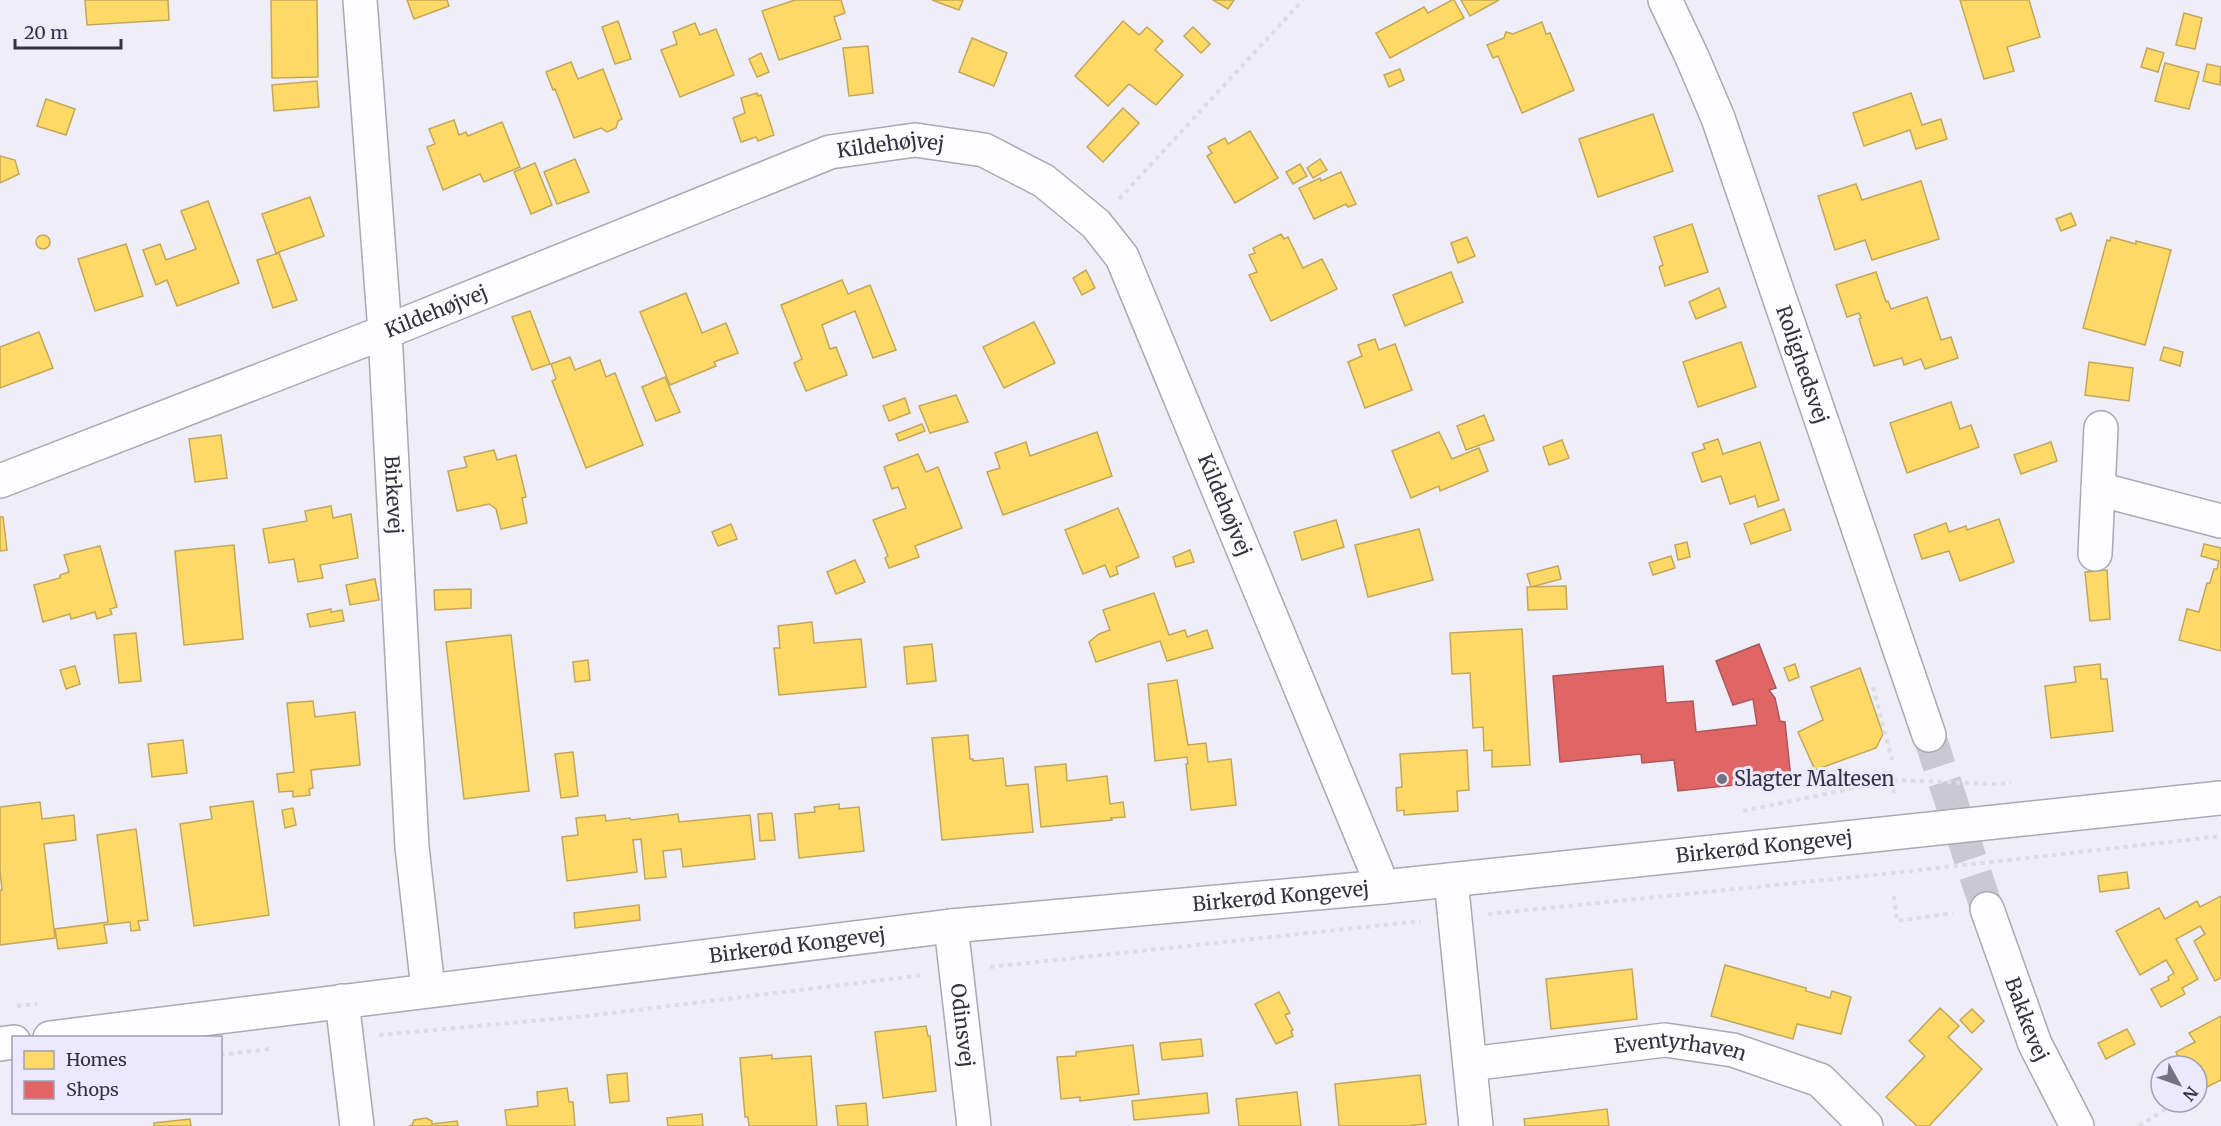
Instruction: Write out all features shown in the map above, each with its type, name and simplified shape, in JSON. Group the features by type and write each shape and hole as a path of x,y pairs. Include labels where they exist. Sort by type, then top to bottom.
{"street":[{"name":"Birkevej","path":"360,0 385,332 412,847 428,989"},
{"name":"Rolighedsvej","path":"1665,0 1718,118 1929,735"},
{"name":"Kildehøjvej","path":"0,481 385,332 830,152 915,140 984,150 1044,181 1096,224 1122,257 1383,887"},
{"path":"2095,554 2101,429"},
{"path":"2098,489 2221,521"},
{"name":"Birkerød Kongevej","path":"66,1036 428,989 951,926 1383,887 2221,798"},
{"path":"1450,880 1476,1126"},
{"name":"Bakkevej","path":"1986,909 2035,1044 2077,1126"},
{"name":"Odinsvej","path":"951,926 974,1126"},
{"path":"342,1001 357,1126"},
{"name":"Eventyrhaven","path":"1470,1064 1665,1040 1733,1050 1820,1080 1866,1126"}],"path":[{"path":"1096,224 1303,0"},
{"path":"1872,682 1892,760"},
{"path":"346,1038 587,1016 956,971 1455,917 1906,872 2221,836"},
{"path":"1894,896 1898,921 1986,909"},
{"path":"222,1055 277,1048"},
{"path":"2139,1126 2158,1114"}],"building: Homes":[{"path":"85,0 168,0 169,20 87,25"},
{"path":"271,0 317,0 318,77 272,78"},
{"path":"407,0 447,0 449,6 414,19"},
{"path":"795,0 841,0 845,13 834,17 841,39 779,60 762,11"},
{"path":"932,0 963,0 959,10"},
{"path":"1213,0 1234,0 1228,9"},
{"path":"1452,0 1464,18 1390,58 1376,33 1424,7 1428,13"},
{"path":"1461,0 1499,0 1470,16"},
{"path":"1960,0 2029,0 2040,37 2007,47 2014,71 1984,79"},
{"path":"2184,13 2202,18 2195,49 2176,45"},
{"path":"618,21 631,59 615,64 602,27"},
{"path":"1123,21 1139,35 1147,27 1163,41 1155,50 1183,75 1156,105 1129,84 1108,106 1075,76"},
{"path":"1542,22 1546,34 1550,33 1574,90 1522,113 1498,56 1493,58 1487,45 1504,38 1506,32 1513,34"},
{"path":"695,23 700,35 716,29 734,75 680,97 661,50 677,44 673,32"},
{"path":"1193,27 1210,44 1201,53 1184,36"},
{"path":"972,38 1007,53 994,86 959,72"},
{"path":"868,46 873,93 849,96 843,48"},
{"path":"2147,48 2164,53 2158,72 2141,67"},
{"path":"761,53 769,72 757,77 749,59"},
{"path":"571,62 578,79 603,69 622,119 618,121 616,128 607,132 601,128 574,138 546,72"},
{"path":"2165,63 2199,72 2189,109 2155,101"},
{"path":"2207,64 2221,67 2220,85 2203,81"},
{"path":"1400,69 1404,80 1389,87 1384,75"},
{"path":"317,81 319,107 274,111 272,85"},
{"path":"757,93 758,96 761,95 774,135 758,141 756,137 741,142 733,118 745,113 741,98"},
{"path":"1911,93 1922,125 1941,119 1947,139 1916,149 1910,130 1864,146 1853,113"},
{"path":"46,99 75,109 66,135 37,126"},
{"path":"1123,108 1139,123 1103,162 1087,147"},
{"path":"1653,114 1673,171 1598,197 1579,139"},
{"path":"454,120 459,135 466,132 468,136 502,122 520,167 484,182 480,174 443,190 427,147 435,144 429,129"},
{"path":"1250,131 1278,178 1235,203 1207,156 1212,153 1208,147 1225,138 1228,144"},
{"path":"0,156 15,160 19,174 0,183"},
{"path":"575,159 589,192 557,204 544,172"},
{"path":"1320,159 1327,170 1313,178 1307,168"},
{"path":"535,163 552,205 531,214 514,172"},
{"path":"1300,164 1307,176 1293,184 1286,172"},
{"path":"1341,172 1356,204 1348,207 1346,204 1314,219 1299,188 1320,178 1321,181"},
{"path":"1921,181 1939,239 1872,260 1865,240 1835,250 1818,196 1856,184 1862,200"},
{"path":"310,197 324,236 276,253 262,214"},
{"path":"208,201 239,283 177,306 167,280 156,285 143,250 160,244 166,260 196,249 181,211"},
{"path":"2071,213 2076,225 2061,231 2056,219"},
{"path":"1692,224 1708,272 1665,286 1659,267 1663,265 1654,237"},
{"path":"1281,234 1284,239 1288,237 1303,268 1322,259 1337,289 1271,321 1249,275 1257,272 1249,255 1255,253 1253,248"},
{"path":"40,235 46,235 50,242 46,249 40,249 36,245 36,239"},
{"path":"1467,237 1475,256 1458,263 1451,243"},
{"path":"2111,237 2171,250 2145,345 2083,328 2107,240 2110,241"},
{"path":"126,244 143,296 95,311 78,259"},
{"path":"279,253 297,300 273,308 257,260"},
{"path":"1086,270 1095,288 1082,295 1073,278"},
{"path":"1451,272 1463,302 1405,326 1393,295"},
{"path":"1876,272 1886,302 1888,301 1891,309 1927,297 1941,340 1951,337 1958,358 1925,369 1921,359 1904,365 1902,358 1874,366 1859,313 1847,317 1836,285"},
{"path":"842,280 848,294 870,285 896,350 873,358 855,311 822,325 830,349 836,347 847,375 806,391 794,363 802,359 781,305"},
{"path":"1719,288 1726,307 1696,319 1689,302"},
{"path":"686,293 702,333 726,323 738,353 714,362 716,366 670,385 640,312"},
{"path":"530,311 550,364 532,370 512,317"},
{"path":"1034,322 1055,363 1004,388 983,347"},
{"path":"39,332 53,368 0,388 0,347"},
{"path":"1375,339 1379,350 1395,344 1412,390 1365,408 1348,362 1362,356 1358,345"},
{"path":"1741,342 1756,387 1698,407 1683,362"},
{"path":"2164,347 2183,352 2180,366 2160,360"},
{"path":"570,357 575,370 600,360 606,377 615,373 643,445 586,468 552,381 556,379 551,364"},
{"path":"2089,362 2133,368 2129,401 2085,395"},
{"path":"665,377 680,412 656,421 642,387"},
{"path":"956,395 968,422 930,433 919,406"},
{"path":"905,398 910,413 889,421 883,406"},
{"path":"1951,402 1960,429 1971,425 1979,447 1907,473 1890,423"},
{"path":"1484,415 1494,440 1466,450 1457,426"},
{"path":"922,424 925,431 899,441 896,434"},
{"path":"1097,432 1112,476 1003,515 987,472 1000,468 995,453 1026,442 1030,456"},
{"path":"1439,432 1452,459 1479,448 1488,471 1440,491 1439,486 1411,498 1392,451"},
{"path":"221,435 227,478 195,482 189,439"},
{"path":"1718,439 1723,454 1760,442 1779,500 1758,507 1755,496 1730,504 1721,476 1702,482 1692,453 1705,449 1703,444"},
{"path":"1562,440 1569,458 1549,465 1543,447"},
{"path":"2051,442 2057,461 2021,474 2014,455"},
{"path":"494,450 497,460 516,455 526,497 522,498 527,523 501,529 496,509 489,504 457,511 448,471 467,467 464,457"},
{"path":"918,454 926,472 938,467 962,528 915,546 919,557 889,568 885,558 888,556 873,520 906,508 898,487 892,489 884,467"},
{"path":"331,506 333,518 351,514 358,558 320,565 323,578 298,582 294,559 269,563 263,529 307,521 305,511"},
{"path":"1118,508 1139,557 1116,567 1118,574 1110,577 1105,565 1083,574 1065,530"},
{"path":"1784,509 1791,530 1751,544 1744,524"},
{"path":"0,517 3,517 7,550 0,551"},
{"path":"1999,519 2014,562 1960,581 1949,551 1922,559 1914,535 1946,523 1949,532 1966,526 1967,530"},
{"path":"1336,520 1344,547 1302,560 1294,532"},
{"path":"731,524 737,539 718,546 712,532"},
{"path":"1419,529 1433,580 1368,597 1355,545"},
{"path":"1687,542 1690,557 1678,560 1675,545"},
{"path":"2204,544 2221,548 2221,651 2179,640 2187,609 2199,612 2207,583 2210,583 2214,569 2217,569 2219,561 2201,556"},
{"path":"234,545 243,639 184,645 175,551"},
{"path":"100,546 117,607 110,609 112,614 97,619 95,612 71,619 70,614 43,622 34,585 60,578 60,575 69,572 64,555"},
{"path":"1190,550 1194,562 1176,567 1173,557"},
{"path":"1671,556 1675,568 1653,575 1649,563"},
{"path":"855,560 865,582 836,594 827,572"},
{"path":"1558,566 1561,579 1531,587 1527,574"},
{"path":"2107,570 2110,619 2090,621 2085,572"},
{"path":"375,579 379,600 350,605 346,585"},
{"path":"1566,586 1567,609 1528,610 1527,587"},
{"path":"471,589 471,608 435,610 434,590"},
{"path":"1154,593 1169,635 1185,630 1187,637 1207,630 1213,648 1167,661 1160,641 1096,662 1089,642 1099,634 1110,630 1103,610"},
{"path":"331,609 331,612 342,610 344,621 310,627 307,614"},
{"path":"812,622 814,643 861,639 866,687 779,695 774,648 780,648 778,626"},
{"path":"1522,629 1530,765 1492,767 1492,750 1484,751 1483,727 1473,728 1470,673 1452,674 1450,633"},
{"path":"136,633 141,681 119,683 114,635"},
{"path":"511,635 529,791 464,799 446,642"},
{"path":"932,644 936,681 907,684 904,647"},
{"path":"588,660 590,680 575,682 573,662"},
{"path":"1795,664 1799,677 1789,681 1784,668"},
{"path":"2100,664 2101,679 2107,679 2113,731 2051,738 2045,686 2076,682 2074,667"},
{"path":"75,666 80,684 66,689 60,670"},
{"path":"1860,668 1883,734 1876,748 1815,770 1798,732 1823,720 1811,687"},
{"path":"1177,680 1188,745 1206,743 1208,762 1231,759 1236,805 1191,810 1187,757 1155,761 1148,684"},
{"path":"313,701 315,717 355,712 360,765 311,770 313,788 309,789 310,795 293,797 293,791 279,792 277,774 294,772 287,703"},
{"path":"968,735 970,759 973,761 1003,758 1006,786 1028,784 1033,832 942,840 932,738"},
{"path":"183,740 187,773 152,777 148,744"},
{"path":"1467,750 1469,790 1457,791 1458,811 1404,815 1404,810 1397,811 1396,788 1402,787 1400,754"},
{"path":"573,752 578,796 561,798 555,754"},
{"path":"1066,764 1067,781 1107,776 1110,804 1123,802 1125,817 1041,827 1035,767"},
{"path":"253,801 269,915 194,926 180,824 212,819 210,807"},
{"path":"40,802 42,819 74,815 76,840 44,844 55,938 0,945 0,890 2,890 0,807"},
{"path":"839,804 839,809 859,807 864,851 799,858 795,814 815,812 814,807"},
{"path":"293,808 296,825 285,828 282,810"},
{"path":"772,813 775,840 760,841 758,814"},
{"path":"678,814 679,822 750,815 755,859 683,867 681,849 663,851 666,877 645,879 641,839 633,840 637,872 567,881 562,837 578,835 576,818 605,815 606,821"},
{"path":"136,829 148,920 138,921 140,930 131,931 130,922 104,925 107,943 58,949 55,929 108,922 97,835"},
{"path":"2127,872 2129,888 2100,892 2098,876"},
{"path":"2221,896 2221,978 2215,981 2194,941 2205,934 2200,926 2176,939 2198,979 2182,988 2185,994 2161,1007 2151,989 2169,980 2168,977 2174,973 2166,960 2140,975 2116,931 2159,908 2165,919 2197,901 2200,907"},
{"path":"639,905 640,920 575,928 574,913"},
{"path":"1725,965 1806,988 1806,991 1830,998 1832,991 1851,997 1841,1034 1797,1024 1793,1039 1711,1016"},
{"path":"1632,969 1637,1019 1551,1029 1546,979"},
{"path":"1279,992 1290,1013 1285,1015 1293,1030 1291,1031 1293,1036 1276,1044 1255,1004"},
{"path":"1940,1008 1959,1026 1948,1037 1982,1069 1929,1126 1917,1126 1886,1097 1925,1056 1909,1041"},
{"path":"1972,1009 1984,1021 1972,1033 1960,1020"},
{"path":"2221,1016 2221,1080 2209,1086 2209,1054 2177,1054 2176,1052 2195,1042 2189,1033"},
{"path":"926,1026 928,1036 930,1036 936,1091 883,1098 875,1032"},
{"path":"2127,1029 2135,1044 2106,1059 2098,1043"},
{"path":"1201,1039 1203,1056 1162,1060 1160,1043"},
{"path":"1133,1045 1139,1094 1080,1101 1080,1097 1061,1099 1057,1057 1076,1056 1076,1052"},
{"path":"772,1055 772,1059 811,1056 817,1126 749,1126 748,1117 745,1117 740,1058"},
{"path":"627,1073 629,1101 610,1103 607,1075"},
{"path":"1420,1075 1426,1124 1339,1126 1335,1084"},
{"path":"567,1088 569,1102 573,1102 575,1126 507,1126 505,1110 538,1106 537,1092"},
{"path":"1297,1092 1301,1126 1239,1126 1236,1099"},
{"path":"1207,1093 1209,1113 1134,1120 1132,1101"},
{"path":"866,1103 868,1126 838,1126 836,1106"},
{"path":"1607,1109 1609,1126 1525,1126 1524,1119"},
{"path":"702,1114 703,1126 668,1126 667,1118"},
{"path":"426,1118 432,1121 432,1124 457,1121 458,1126 409,1126 414,1120"},
{"path":"190,1119 191,1126 154,1126 154,1123"}],"building: Shops":[{"path":"1759,644 1776,688 1769,690 1775,698 1780,721 1785,722 1791,779 1678,791 1674,760 1642,763 1641,754 1560,762 1553,676 1663,666 1666,703 1693,701 1696,732 1757,725 1753,699 1733,705 1716,661"}],"tunnel":[{"path":"1929,735 1987,909"}],"place":[{"name":"Slagter Maltesen","path":"1722,779"}]}
